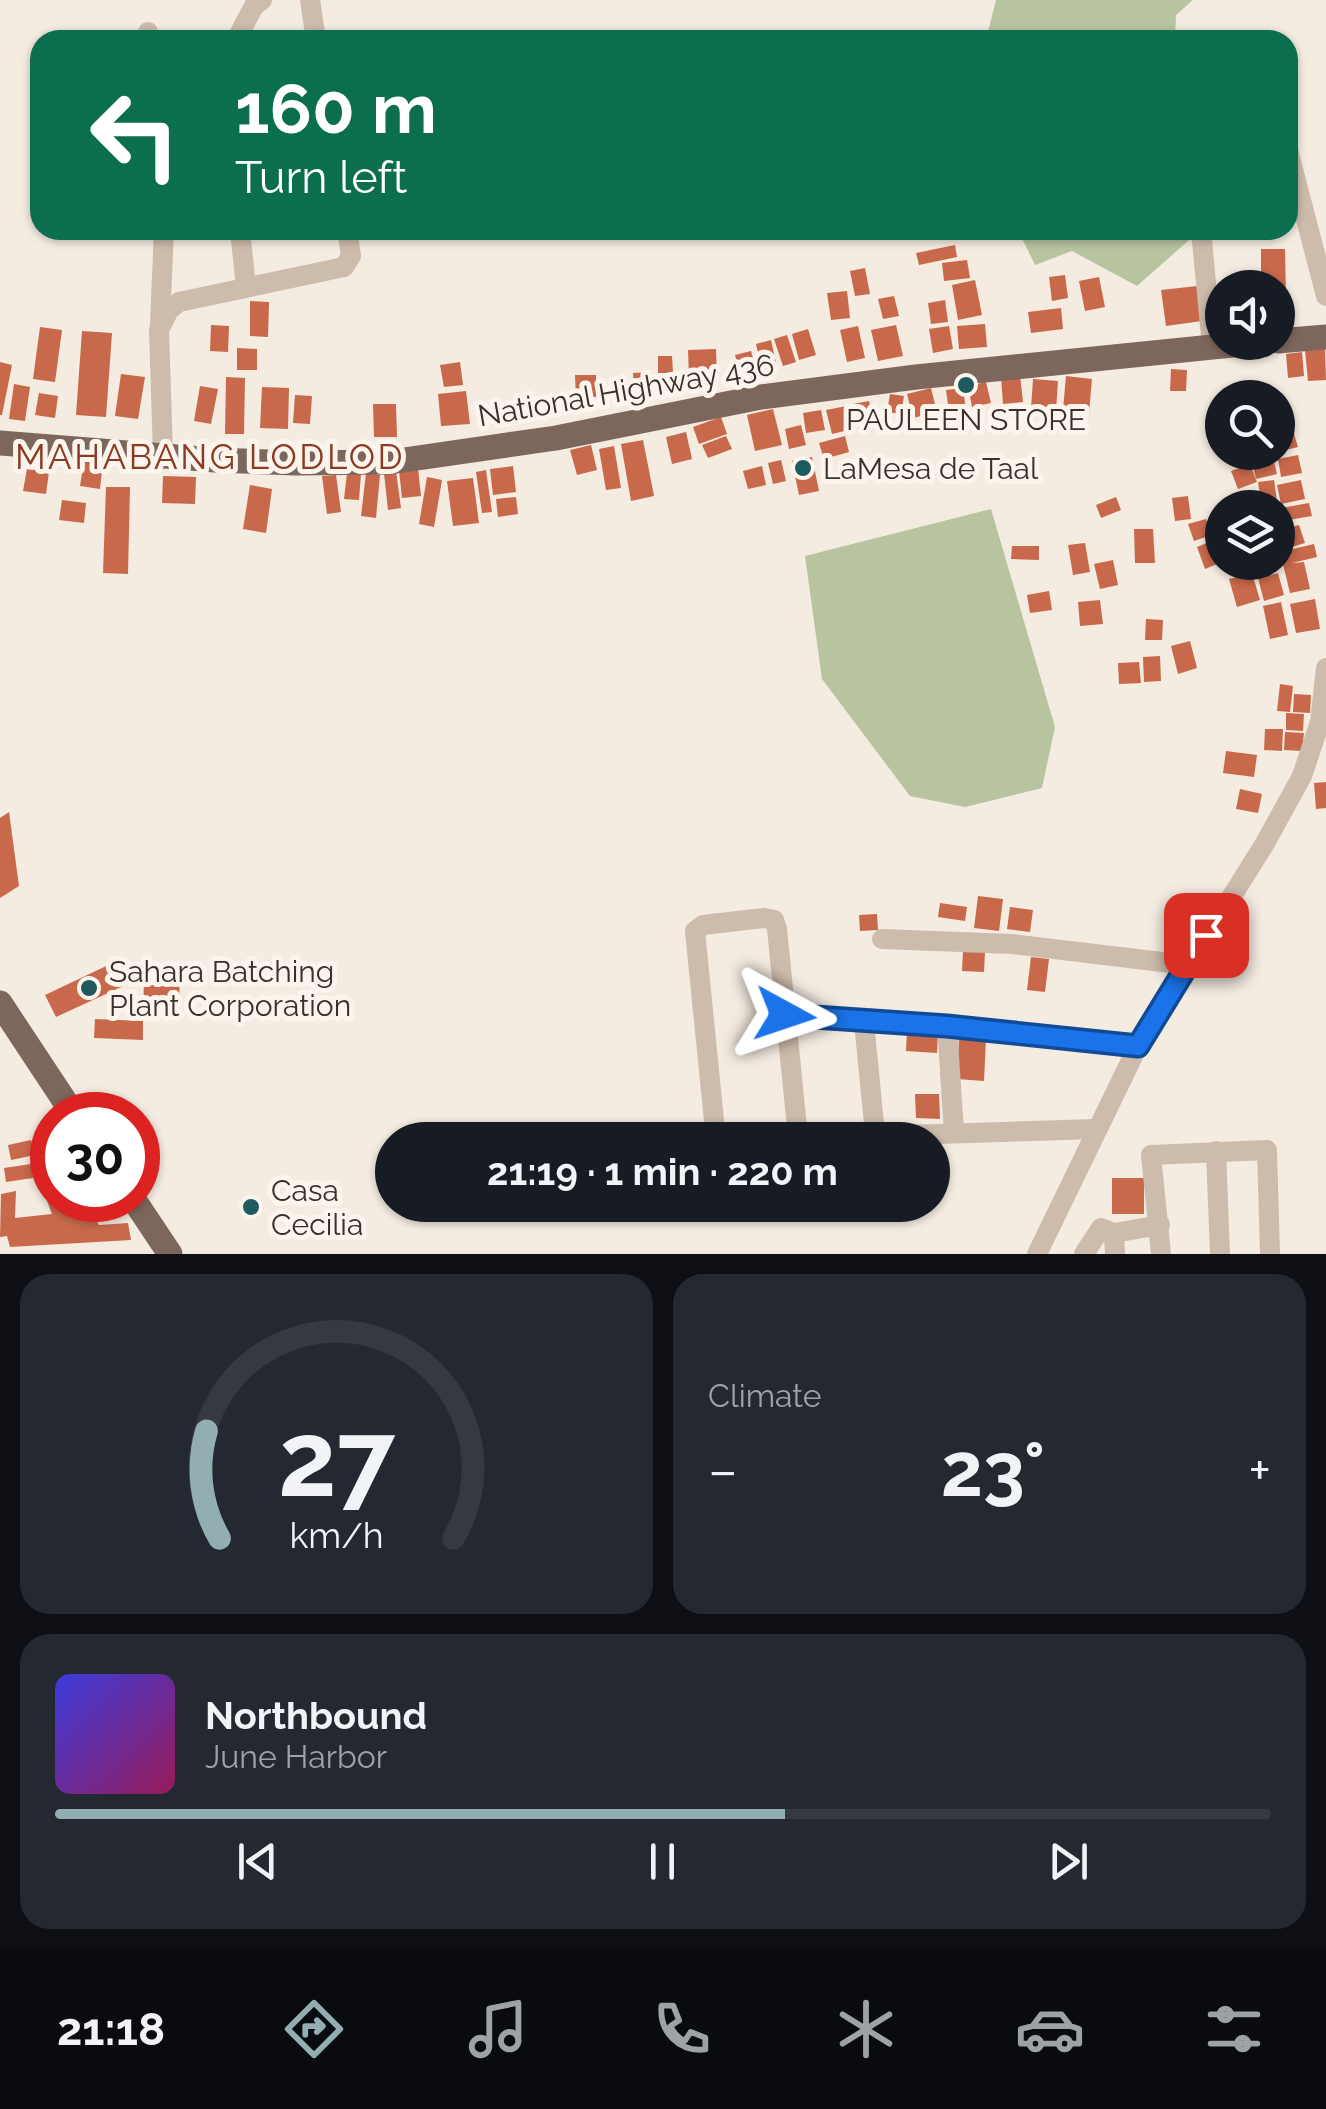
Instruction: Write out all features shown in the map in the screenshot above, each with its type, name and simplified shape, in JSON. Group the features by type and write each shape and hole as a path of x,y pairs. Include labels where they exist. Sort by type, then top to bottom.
{"main road":[{"path":"1295,340 1326,337"},
{"name":"National Highway 436","path":"0,443 296,464 390,462 556,438 761,397 1205,348"},
{"path":"0,1003 59,1092"},
{"path":"149,1222 170,1254"}],"street":[{"path":"241,30 254,6 262,0"},
{"path":"310,0 314,30"},
{"path":"1298,188 1326,296"},
{"path":"163,455 160,330 164,240"},
{"path":"241,240 246,287"},
{"path":"160,330 169,310 179,302 344,267 351,256 349,240"},
{"path":"1201,240 1205,279"},
{"path":"1036,1254 1138,1046 1264,845 1302,776 1320,722 1326,668"},
{"path":"1302,776 1326,773"},
{"path":"714,1122 695,931 704,924 764,918 774,920 796,1122"},
{"path":"882,940 1012,944 1187,966"},
{"path":"785,1015 947,1026 1138,1046"},
{"path":"864,1022 874,1122"},
{"path":"947,1026 954,1132"},
{"path":"950,1132 1096,1129"},
{"path":"1162,1254 1151,1156 1267,1150 1270,1254"},
{"path":"1216,1151 1220,1254"},
{"path":"1084,1254 1101,1228 1115,1243 1160,1224"}],"green space":[{"path":"996,0 1193,0 1176,15 1175,30 988,30"},
{"path":"1023,240 1189,240 1137,286 1072,251 1035,265"},
{"path":"991,509 1055,727 1042,788 965,807 910,796 822,679 805,556"}],"building":[{"path":"955,245 957,257 919,265 916,253"},
{"path":"1261,249 1285,249 1285,270 1261,270"},
{"path":"967,260 970,278 944,281 942,263"},
{"path":"865,268 870,294 855,296 850,271"},
{"path":"1065,275 1068,298 1052,301 1049,277"},
{"path":"1099,277 1105,307 1085,311 1079,281"},
{"path":"975,280 982,315 958,320 952,285"},
{"path":"1197,286 1202,321 1166,326 1161,290"},
{"path":"847,291 850,318 831,320 827,293"},
{"path":"894,296 899,316 883,319 878,299"},
{"path":"945,300 948,322 931,324 928,303"},
{"path":"250,301 269,302 268,337 250,336"},
{"path":"1061,308 1063,329 1031,333 1028,312"},
{"path":"985,324 987,347 959,349 957,326"},
{"path":"211,325 229,326 228,352 210,351"},
{"path":"896,325 903,356 878,361 871,330"},
{"path":"858,326 865,358 847,362 840,330"},
{"path":"949,326 953,349 933,353 929,329"},
{"path":"40,327 62,330 55,382 33,379"},
{"path":"808,329 816,355 799,360 792,334"},
{"path":"82,331 112,333 106,417 76,415"},
{"path":"787,335 796,362 783,366 774,339"},
{"path":"771,340 777,367 762,370 756,344"},
{"path":"1325,347 1326,380 1308,381 1305,350"},
{"path":"237,348 257,349 257,370 237,370"},
{"path":"716,349 717,377 689,378 688,350"},
{"path":"751,351 757,373 741,377 735,355"},
{"path":"1302,352 1304,376 1288,378 1286,360 1295,360 1295,353"},
{"path":"658,356 672,356 673,373 658,373"},
{"path":"0,362 12,365 2,415 0,415"},
{"path":"460,362 463,385 444,387 440,365"},
{"path":"1171,369 1187,370 1186,391 1170,391"},
{"path":"652,372 653,387 634,388 633,373"},
{"path":"121,374 145,377 138,419 115,416"},
{"path":"575,375 596,375 596,397 576,397"},
{"path":"1020,375 1023,402 1003,404 1001,377"},
{"path":"1066,376 1092,379 1089,413 1063,410"},
{"path":"226,377 245,378 244,434 225,434"},
{"path":"1033,379 1058,381 1056,410 1031,408"},
{"path":"986,382 991,403 972,407 968,386"},
{"path":"14,384 30,387 25,421 9,419"},
{"path":"200,386 218,389 211,424 194,421"},
{"path":"262,387 289,388 288,429 260,428"},
{"path":"931,388 937,412 913,418 907,394"},
{"path":"963,388 967,418 950,419 946,390"},
{"path":"466,391 470,424 441,426 438,394"},
{"path":"39,393 58,396 55,418 35,415"},
{"path":"890,394 904,396 901,414 887,412"},
{"path":"295,395 312,396 310,424 293,423"},
{"path":"869,401 875,425 859,429 853,404"},
{"path":"373,404 396,404 397,437 374,437"},
{"path":"847,406 853,429 832,434 826,410"},
{"path":"773,409 782,445 755,451 747,415"},
{"path":"821,410 825,430 806,433 803,413"},
{"path":"721,417 727,434 699,444 693,427"},
{"path":"801,425 806,445 789,449 785,429"},
{"path":"686,432 692,459 672,464 666,437"},
{"path":"726,436 732,449 708,458 702,445"},
{"path":"845,436 849,452 824,459 819,443"},
{"path":"643,440 654,496 631,501 621,444"},
{"path":"591,445 597,470 577,475 570,450"},
{"path":"614,446 621,488 606,490 599,449"},
{"path":"1298,455 1302,473 1281,477 1280,470 1295,470"},
{"path":"812,457 819,491 799,495 792,461"},
{"path":"84,460 103,462 100,489 80,486"},
{"path":"781,460 786,481 773,484 768,463"},
{"path":"513,466 516,492 493,495 490,469"},
{"path":"762,466 766,485 748,489 743,471"},
{"path":"418,468 421,496 402,498 399,470"},
{"path":"27,469 49,472 46,494 23,491"},
{"path":"486,470 492,512 482,513 476,472"},
{"path":"1252,470 1257,482 1238,489 1231,471"},
{"path":"1254,470 1276,470 1277,474 1256,479"},
{"path":"396,471 401,508 388,510 384,473"},
{"path":"347,473 361,474 359,500 344,499"},
{"path":"366,473 380,475 376,518 361,516"},
{"path":"336,475 341,512 327,514 322,476"},
{"path":"163,476 196,477 195,504 162,503"},
{"path":"427,477 442,480 434,527 419,524"},
{"path":"473,478 479,523 453,526 447,481"},
{"path":"1274,480 1275,490 1259,490 1258,482"},
{"path":"1301,480 1305,499 1295,501 1295,490 1278,490 1277,485"},
{"path":"250,485 272,489 266,533 243,529"},
{"path":"106,487 130,487 128,574 103,573"},
{"path":"1188,496 1191,519 1175,521 1172,498"},
{"path":"516,497 518,514 498,517 496,499"},
{"path":"1116,497 1121,510 1101,518 1096,505"},
{"path":"62,500 86,503 84,523 59,520"},
{"path":"1309,503 1312,516 1295,519 1295,506"},
{"path":"1205,519 1205,537 1194,541 1188,524"},
{"path":"1299,525 1305,543 1295,546 1295,526"},
{"path":"1134,529 1153,529 1155,563 1135,563"},
{"path":"1085,543 1090,572 1073,575 1068,545"},
{"path":"1205,544 1205,569 1197,547"},
{"path":"1314,544 1317,557 1295,562 1295,548"},
{"path":"1012,546 1039,546 1039,560 1011,559"},
{"path":"1113,560 1118,585 1100,589 1094,564"},
{"path":"1304,562 1310,589 1290,593 1287,580 1295,580 1295,563"},
{"path":"1229,580 1254,580 1260,600 1237,607"},
{"path":"1259,580 1280,580 1284,595 1264,601"},
{"path":"1049,591 1052,610 1030,613 1027,595"},
{"path":"1315,599 1320,629 1296,633 1290,604"},
{"path":"1100,600 1103,624 1080,626 1078,602"},
{"path":"1281,602 1288,635 1270,639 1263,606"},
{"path":"1146,619 1163,620 1162,640 1145,640"},
{"path":"1190,641 1197,668 1178,674 1171,646"},
{"path":"1160,656 1161,681 1144,682 1143,657"},
{"path":"1139,662 1141,683 1119,684 1118,663"},
{"path":"1280,684 1293,686 1290,712 1277,711"},
{"path":"1294,694 1311,695 1310,713 1293,712"},
{"path":"1286,713 1304,714 1303,731 1286,730"},
{"path":"1265,729 1283,729 1282,751 1264,750"},
{"path":"1285,732 1304,733 1302,751 1284,750"},
{"path":"1226,751 1257,755 1254,777 1223,773"},
{"path":"1326,782 1326,808 1316,809 1314,783"},
{"path":"1240,789 1262,794 1258,813 1236,809"},
{"path":"9,812 19,886 0,898 0,818"},
{"path":"978,896 1003,899 999,931 974,928"},
{"path":"940,903 967,907 965,921 938,917"},
{"path":"1010,907 1033,910 1030,932 1007,929"},
{"path":"877,914 878,930 860,931 859,915"},
{"path":"963,951 985,952 984,972 962,971"},
{"path":"1031,957 1049,959 1045,992 1027,990"},
{"name":"Sahara Batching Plant Corporation","path":"121,959 132,982 56,1017 45,995"},
{"path":"144,978 180,979 178,1019 143,1017"},
{"path":"95,1019 143,1021 143,1040 94,1038"},
{"path":"907,1031 938,1031 937,1053 906,1051"},
{"path":"959,1037 986,1038 984,1081 957,1079"},
{"path":"915,1094 939,1094 940,1119 916,1118"},
{"path":"30,1140 30,1156 11,1160 8,1145"},
{"path":"30,1164 30,1178 6,1182 4,1168"},
{"path":"1112,1178 1144,1178 1144,1214 1112,1214"},
{"path":"16,1191 15,1218 30,1216 30,1222 128,1223 131,1240 10,1247 7,1236 0,1237 1,1194"}],"place":[{"name":"PAULEEN STORE","path":"966,385"},
{"name":"LaMesa de Taal","path":"803,468"},
{"name":"Sahara Batching Plant Corporation","path":"89,988"},
{"name":"Casa Cecilia","path":"251,1207"}],"district":[{"name":"MAHABANG LODLOD","path":"210,456"}],"route":[{"path":"785,1015 947,1026 1138,1046 1206,935"}]}
